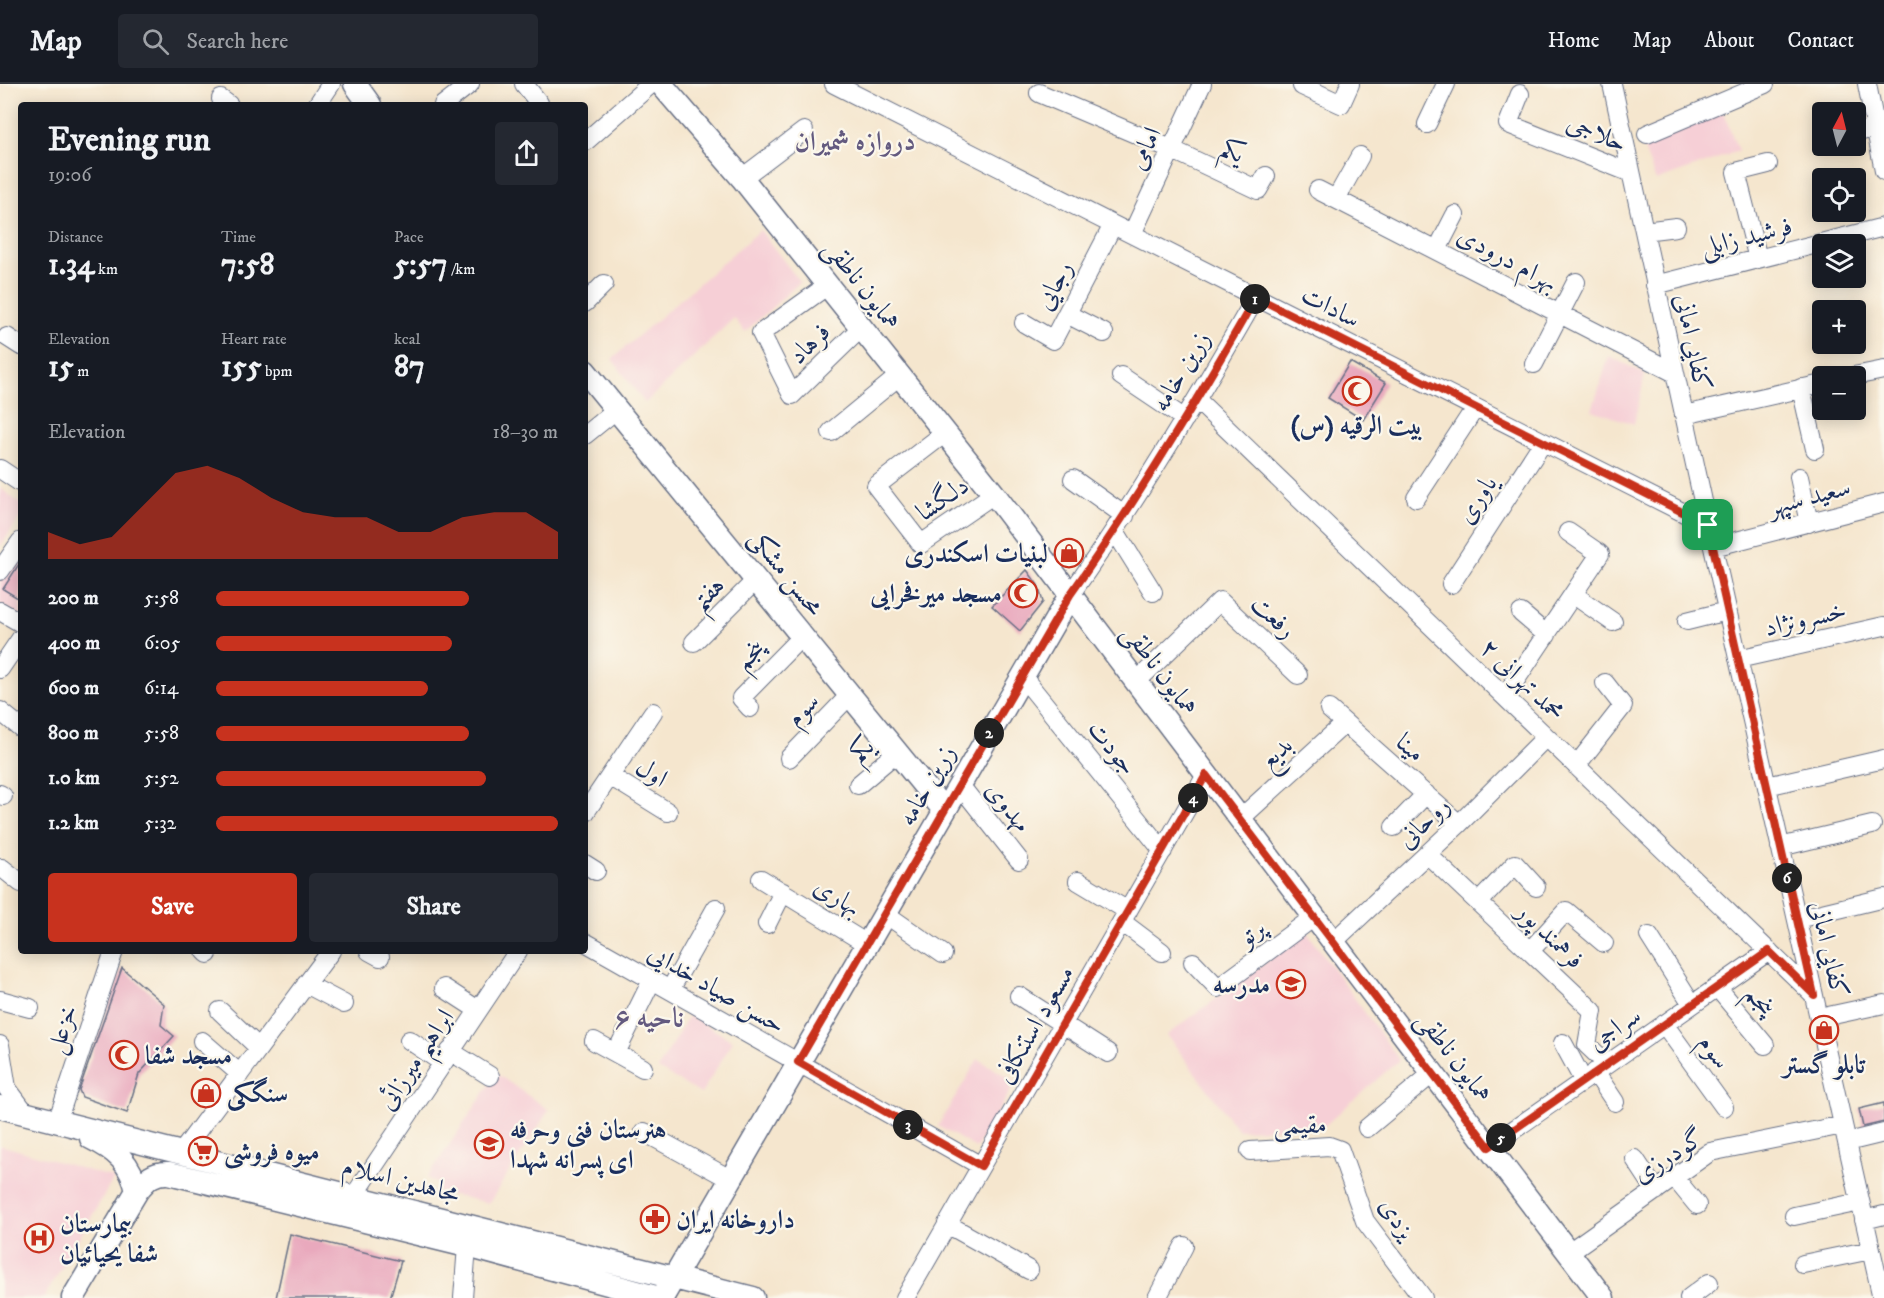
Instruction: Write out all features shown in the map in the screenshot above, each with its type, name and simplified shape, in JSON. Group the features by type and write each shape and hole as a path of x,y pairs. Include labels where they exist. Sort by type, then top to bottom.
{"main road":[{"path":"355,84 368,102"},
{"name":"همایون ناطقی","path":"661,84 742,178 994,494 1603,1298"},
{"name":"محسن مشکی","path":"588,377 944,810"},
{"name":"زرین خامه","path":"661,1298 1070,595"},
{"name":"مجاهدین اسلام","path":"0,1107 753,1298"},
{"path":"57,1122 104,1144 121,1157 133,1175 137,1191 73,1298"},
{"name":"مجاهدین اسلام","path":"137,1191 150,1176 170,1173 467,1246 661,1298"}],"street":[{"path":"319,102 331,84"},
{"path":"447,102 470,84"},
{"path":"524,84 538,102"},
{"path":"588,139 651,84"},
{"name":"امامی","path":"1132,234 1202,84"},
{"path":"1302,86 1341,104 1350,84"},
{"path":"1427,124 1446,84"},
{"name":"کفایی امانی","path":"1612,84 1727,611 1882,1298"},
{"path":"1647,134 1765,84"},
{"path":"1867,84 1883,161"},
{"name":"سادات","path":"839,85 1708,525"},
{"path":"1039,93 1171,150"},
{"name":"حلاجی","path":"1520,94 1508,124 1631,173"},
{"path":"1866,130 1875,127"},
{"path":"742,178 804,131"},
{"name":"یکم","path":"1171,150 1258,190 1266,176"},
{"path":"1336,199 1360,156"},
{"path":"1758,259 1736,172 1768,164"},
{"name":"بهرام درودی","path":"1318,190 1675,373"},
{"path":"1437,250 1455,215"},
{"name":"رجایی","path":"1024,323 1053,340 1113,225"},
{"path":"1644,231 1676,227"},
{"name":"فرشید زابلی","path":"1655,285 1884,227"},
{"path":"1534,364 1576,282"},
{"path":"588,300 604,284"},
{"name":"فرهاد","path":"828,285 761,333 792,395 862,327"},
{"name":"زرین خامه","path":"1070,595 1120,524 1197,400 1256,297"},
{"path":"1067,314 1104,333"},
{"path":"1866,374 1884,370"},
{"path":"831,432 899,376"},
{"path":"1121,376 1185,419"},
{"path":"1684,415 1812,386"},
{"path":"1801,388 1815,449"},
{"name":"محمد تهرانی ۲","path":"1197,400 1814,995"},
{"path":"1416,498 1475,408"},
{"path":"588,433 616,410"},
{"name":"دلگشا","path":"945,433 876,486 921,544 994,494"},
{"name":"یاوری","path":"1451,584 1543,442"},
{"path":"0,469 18,481"},
{"path":"1799,477 1809,523"},
{"path":"1073,479 1120,524 1153,592"},
{"name":"سعید سپهر","path":"1713,547 1884,503"},
{"path":"1504,696 1575,595 1600,554 1568,532"},
{"path":"0,572 18,545"},
{"name":"هفتم","path":"694,642 756,579"},
{"path":"1575,595 1613,622"},
{"name":"رفعت","path":"1136,682 1220,601 1298,675"},
{"path":"0,611 18,621"},
{"path":"1688,621 1727,611"},
{"path":"1521,614 1547,635"},
{"name":"خسرونژاد","path":"1738,659 1884,626"},
{"name":"پنجم","path":"750,708 741,698 802,636"},
{"path":"0,669 18,642"},
{"name":"جودت","path":"1022,676 1163,851"},
{"path":"1576,766 1623,706 1605,682"},
{"name":"سوم","path":"789,758 850,695"},
{"name":"مینا","path":"1329,709 1459,824"},
{"path":"0,711 18,726"},
{"path":"588,809 653,712"},
{"name":"بدیع","path":"1240,819 1345,723"},
{"name":"روحانی","path":"1333,942 1428,854 1546,737"},
{"name":"یکم","path":"858,785 897,752"},
{"path":"1767,786 1884,759"},
{"name":"مسعود استنکافی","path":"905,1298 1206,775"},
{"name":"اول","path":"610,776 668,812"},
{"name":"مهدوی","path":"960,784 1019,860"},
{"path":"1394,827 1426,794"},
{"path":"1780,847 1872,825"},
{"name":"فرهمند پور","path":"1428,854 1593,1011 1587,1045 1595,1072"},
{"path":"1479,902 1515,864 1536,887"},
{"path":"2,868 18,881"},
{"name":"بهاری","path":"761,879 867,944"},
{"path":"1078,881 1125,917 1161,952"},
{"name":"بهاری","path":"767,924 783,892"},
{"path":"1797,919 1884,898"},
{"path":"670,990 716,908"},
{"path":"1530,951 1566,911 1604,943"},
{"path":"884,913 943,954"},
{"name":"پرتو","path":"1193,962 1218,988 1314,917"},
{"path":"1648,936 1692,1004"},
{"name":"حسن صیاد خدایی","path":"588,944 981,1166"},
{"name":"سراجی","path":"1489,1147 1769,951"},
{"name":"خزعل","path":"57,1122 111,954"},
{"path":"181,1153 329,954"},
{"name":"ابراهیم میرزائی","path":"354,1196 516,954"},
{"path":"616,1053 652,980"},
{"path":"306,984 344,1004"},
{"name":"پنجم","path":"1717,987 1765,1045"},
{"path":"444,988 478,1010"},
{"path":"1019,996 1108,1053"},
{"path":"0,1000 30,1008"},
{"path":"1819,1018 1884,1004"},
{"path":"220,1011 259,1048"},
{"name":"سوم","path":"1664,1024 1724,1107"},
{"path":"409,1040 490,1076"},
{"path":"202,1041 240,1074"},
{"path":"594,1041 643,1068"},
{"path":"1563,1043 1595,1072 1616,1102"},
{"path":"0,1045 7,1088 27,1114"},
{"path":"1367,1128 1433,1073"},
{"path":"644,1132 730,1179"},
{"name":"گودرزی","path":"1569,1252 1710,1152 1845,1134 1884,1133"},
{"name":"مقیمی","path":"1250,1151 1333,1146 1340,1150 1344,1158"},
{"name":"یزدی","path":"1344,1158 1365,1221 1423,1298"},
{"path":"1635,1159 1656,1191"},
{"path":"1674,1178 1697,1205"},
{"path":"1794,1216 1860,1202"},
{"path":"1864,1220 1884,1215"},
{"path":"947,1224 1029,1270"},
{"path":"463,1298 467,1246"},
{"path":"1157,1298 1184,1246"},
{"path":"1803,1264 1871,1250"},
{"path":"1689,1298 1709,1283"}],"shaded area":[{"path":"1723,111 1738,151 1656,181 1641,141"},
{"path":"760,230 800,282 745,332 734,318 645,403 612,359"},
{"path":"1609,356 1645,374 1634,424 1592,410"},
{"path":"0,488 18,502 18,520 0,547"},
{"path":"18,554 18,614 0,604 0,581"},
{"name":"مدرسه","path":"1307,932 1399,1060 1323,1127 1238,1130 1167,1035"},
{"path":"689,1015 733,1041 701,1094 658,1069"},
{"path":"978,1059 1016,1082 976,1148 938,1126"},
{"name":"هنرستان فنی وحرفه ای پسرانه شهدا","path":"497,1074 549,1110 489,1203 435,1191 438,1184 427,1178"},
{"name":"بیمارستان شفا یحیائیان","path":"0,1145 114,1178 44,1298 0,1298"}],"building":[{"name":"بیت الرقیه (س)","path":"1350,362 1386,383 1363,420 1328,398"},
{"path":"18,566 18,598 3,589"},
{"name":"مسجد میرفخرایی","path":"1027,570 1038,585 1043,602 1020,631 992,606"},
{"name":"مسجد شفا","path":"122,968 164,1004 161,1025 174,1036 139,1074 127,1113 82,1097 79,1090"},
{"path":"1884,1103 1884,1122 1863,1127 1859,1109"},
{"path":"290,1234 401,1261 390,1298 276,1298"}],"place":[{"name":"بیت الرقیه (س)","path":"1357,391"},
{"name":"لبنیات اسکندری","path":"1069,553"},
{"name":"مسجد میرفخرایی","path":"1023,593"},
{"name":"مدرسه","path":"1291,984"},
{"name":"تابلو گستر","path":"1824,1030"},
{"name":"مسجد شفا","path":"124,1055"},
{"name":"سنگکی","path":"206,1093"},
{"name":"هنرستان فنی وحرفه ای پسرانه شهدا","path":"489,1144"},
{"name":"میوه فروشی","path":"203,1151"},
{"name":"داروخانه ایران","path":"655,1219"},
{"name":"بیمارستان شفا یحیائیان","path":"39,1238"}],"district":[{"name":"دروازه شمیران","path":"855,141"},
{"name":"ناحیه ۶","path":"649,1017"}],"route":[{"path":"1256,297 1708,525 1814,995 1769,951 1489,1147 1206,775 981,1166 798,1062 1070,595 1115,531 1197,400 1256,297"}]}
